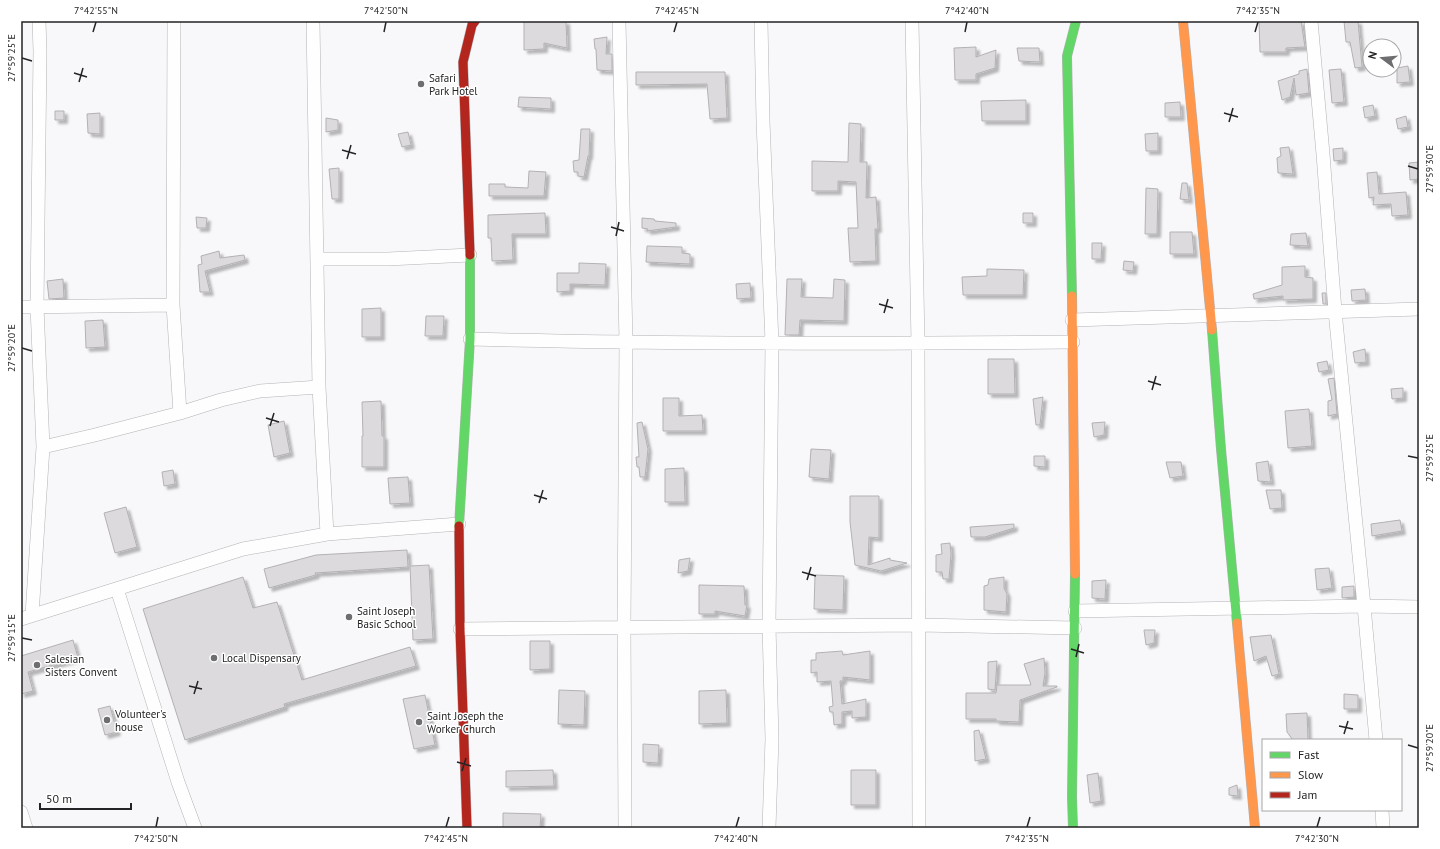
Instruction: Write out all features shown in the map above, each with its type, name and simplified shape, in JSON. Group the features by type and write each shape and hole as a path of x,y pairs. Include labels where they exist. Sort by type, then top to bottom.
{"street":[{"path":"39,21 40,51 37,307 43,447 27,617 243,549 327,534 459,524"},
{"path":"174,21 173,305 180,413"},
{"path":"313,21 320,387 327,534"},
{"path":"467,828 460,629 459,524 470,339 470,255 463,62 472,25 476,21"},
{"path":"619,21 626,342 624,627 625,828"},
{"path":"761,21 763,121 772,343 769,626 772,739 770,828"},
{"path":"912,21 918,344 919,828"},
{"path":"1073,828 1072,797 1075,611 1073,342 1067,56 1076,21"},
{"path":"1184,21 1255,828"},
{"path":"1311,21 1335,311 1376,739"},
{"path":"317,259 388,259 470,255"},
{"path":"21,307 173,305"},
{"path":"1072,320 1419,309"},
{"path":"470,339 626,342 918,344 1073,342"},
{"path":"43,447 180,413 221,400 260,391 320,387"},
{"path":"117,589 178,782 195,828"},
{"path":"1075,611 1364,606 1419,607"},
{"path":"460,629 919,624 1075,628"},
{"path":"1382,811 1383,828"},
{"path":"21,812 26,828"}],"building":[{"path":"524,21 566,21 567,48 544,43 544,49 524,50"},
{"path":"1259,21 1301,21 1305,47 1286,48 1286,52 1260,52"},
{"path":"1344,21 1358,21 1362,67 1355,68 1350,42 1346,42"},
{"path":"607,37 606,54 612,54 612,71 597,70 594,39"},
{"path":"976,47 976,57 996,50 995,68 976,74 976,80 955,80 954,48"},
{"path":"1017,48 1039,48 1040,62 1019,61"},
{"path":"1408,66 1410,82 1397,83 1397,78 1402,78 1402,67"},
{"path":"1307,69 1309,93 1296,95 1294,78 1290,97 1282,100 1278,81 1299,74 1299,71"},
{"path":"1341,69 1344,102 1332,103 1329,70"},
{"path":"636,72 725,72 727,118 710,119 707,84 636,85"},
{"path":"519,97 551,98 551,109 518,107"},
{"path":"1026,100 1026,121 982,121 981,101"},
{"path":"1180,102 1181,117 1165,117 1165,103"},
{"path":"1373,105 1375,116 1365,118 1363,107"},
{"path":"55,111 64,111 64,120 55,120"},
{"path":"100,113 100,134 88,133 87,114"},
{"path":"1406,116 1408,127 1398,129 1396,119"},
{"path":"326,118 338,120 338,130 326,132"},
{"path":"849,123 861,124 860,162 867,162 866,198 876,197 878,229 875,229 876,261 850,262 848,228 858,228 856,182 838,181 838,191 812,191 812,161 848,162"},
{"path":"581,129 590,129 589,156 584,177 578,176 578,172 574,172 573,161 579,160"},
{"path":"408,132 411,145 402,147 398,134"},
{"path":"1158,133 1158,151 1146,151 1145,134"},
{"path":"1289,147 1293,174 1278,173 1277,158 1281,156 1280,148"},
{"path":"1343,148 1343,160 1334,161 1333,149"},
{"path":"1419,162 1419,179 1410,180 1409,163"},
{"path":"339,168 339,199 332,199 329,169"},
{"path":"529,171 546,172 544,196 489,196 489,184 505,184 505,187 528,188"},
{"path":"1377,172 1379,194 1406,192 1408,215 1392,216 1391,204 1373,205 1374,197 1369,198 1367,173"},
{"path":"1182,183 1187,183 1189,200 1180,199"},
{"path":"1146,188 1158,189 1157,234 1145,234"},
{"path":"545,213 546,234 512,234 513,260 492,261 491,238 488,238 488,215"},
{"path":"1023,213 1033,213 1033,223 1023,223"},
{"path":"196,217 207,218 206,228 197,228"},
{"path":"642,218 676,223 676,227 647,231 648,229 642,228"},
{"path":"1170,232 1192,232 1194,254 1170,254"},
{"path":"1306,233 1308,246 1290,245 1291,234"},
{"path":"1092,243 1102,243 1101,259 1092,259"},
{"path":"647,246 682,247 682,253 690,254 690,264 646,262"},
{"path":"219,251 220,258 244,255 245,260 205,271 210,292 200,292 198,265 202,264 201,256"},
{"path":"1124,261 1134,262 1133,271 1123,270"},
{"path":"579,263 606,264 605,285 570,284 570,291 557,292 557,273 579,273"},
{"path":"1305,266 1305,277 1313,278 1313,299 1283,300 1283,296 1254,299 1253,294 1282,285 1282,267"},
{"path":"987,269 1024,270 1023,295 963,295 962,277 987,276"},
{"path":"63,279 64,298 49,299 47,281"},
{"path":"787,279 802,279 801,297 833,298 834,279 845,280 844,321 800,320 799,335 785,335"},
{"path":"750,283 751,298 737,299 736,284"},
{"path":"1365,289 1366,300 1352,301 1351,290"},
{"path":"1322,293 1326,293 1326,304 1323,304"},
{"path":"381,308 381,337 362,337 362,309"},
{"path":"426,316 444,316 443,336 425,336"},
{"path":"103,320 105,347 86,348 85,321"},
{"path":"1365,349 1366,362 1355,363 1353,352"},
{"path":"988,359 1014,359 1015,394 988,394"},
{"path":"1327,361 1329,370 1319,372 1317,363"},
{"path":"1334,378 1337,414 1328,416 1328,401 1332,400 1328,379"},
{"path":"1403,388 1403,398 1392,399 1391,389"},
{"path":"1043,397 1040,425 1036,425 1033,399"},
{"path":"663,398 679,398 679,416 702,415 703,431 663,431"},
{"path":"381,401 382,436 384,436 384,467 362,467 362,402"},
{"path":"1309,409 1312,446 1288,448 1285,411"},
{"path":"284,421 290,453 274,457 268,425"},
{"path":"642,422 648,449 645,477 640,477 636,457 639,457 637,423"},
{"path":"1105,422 1104,435 1094,437 1092,423"},
{"path":"811,449 831,450 829,479 809,477"},
{"path":"1034,456 1045,456 1045,467 1034,466"},
{"path":"1268,461 1271,482 1258,481 1256,463"},
{"path":"1166,462 1181,462 1183,476 1170,478"},
{"path":"684,468 685,502 665,502 665,469"},
{"path":"173,470 175,484 164,486 162,472"},
{"path":"408,477 410,503 390,504 388,478"},
{"path":"1266,490 1281,490 1282,508 1270,509"},
{"path":"850,496 879,496 879,538 869,537 868,565 890,558 890,560 907,563 881,571 855,565 850,522"},
{"path":"126,507 137,547 115,553 104,513"},
{"path":"1400,520 1402,531 1372,536 1371,524"},
{"path":"1014,524 1014,528 985,537 971,537 970,527"},
{"path":"950,543 951,554 949,579 943,579 942,572 936,572 936,555 942,554 941,544"},
{"path":"407,550 408,567 315,573 316,575 269,588 264,569 316,555"},
{"path":"690,558 688,571 678,573 679,560"},
{"path":"429,565 433,639 413,640 410,566"},
{"path":"1329,568 1332,588 1317,590 1315,569"},
{"path":"815,575 844,576 843,610 814,609"},
{"name":"Local Dispensary","path":"243,577 253,608 277,602 302,680 410,647 416,666 284,704 285,707 185,740 143,609"},
{"path":"1004,577 1004,588 1007,594 1006,612 984,610 984,586 988,585 989,579"},
{"path":"1106,580 1105,599 1092,598 1092,581"},
{"path":"699,585 744,586 745,605 747,605 745,616 715,611 715,614 699,614"},
{"path":"1354,586 1354,597 1342,598 1342,587"},
{"path":"1144,630 1155,630 1154,643 1146,645"},
{"path":"1271,635 1279,674 1272,676 1266,656 1254,661 1250,637"},
{"name":"Salesian Sisters Convent","path":"73,640 78,658 28,672 33,691 21,694 21,656"},
{"path":"530,641 550,641 550,669 530,670"},
{"path":"842,651 843,655 870,651 870,680 843,677 843,681 840,681 842,704 866,699 866,717 852,718 852,711 842,712 842,724 834,725 833,712 830,712 829,707 833,706 831,681 817,682 817,672 811,673 811,660 816,660 816,653"},
{"path":"1044,658 1045,673 1043,686 1057,687 1020,700 1019,722 996,721 996,719 966,719 966,693 996,693 997,685 1031,685 1024,664"},
{"path":"997,661 995,690 988,689 988,662"},
{"path":"559,690 585,691 584,725 558,724"},
{"path":"726,690 727,723 699,724 699,691"},
{"path":"1344,694 1358,695 1358,709 1344,709"},
{"name":"Saint Joseph the Worker Church","path":"425,695 435,745 414,749 403,699"},
{"name":"Volunteer's house","path":"110,706 117,732 105,735 98,709"},
{"path":"1307,713 1308,739 1292,739 1287,732 1286,714"},
{"path":"979,730 986,759 975,761 974,731"},
{"path":"643,744 659,745 658,763 643,762"},
{"path":"553,770 554,786 506,787 506,771"},
{"path":"851,770 876,770 876,805 851,805"},
{"path":"1098,773 1101,801 1090,803 1087,775"},
{"path":"1237,785 1238,796 1229,795 1229,788"},
{"path":"503,813 541,814 540,828 503,828"}],"traffic: fast":[{"path":"1072,296 1067,56 1076,21"},
{"path":"459,526 470,339 470,255"},
{"path":"1212,330 1237,623"},
{"path":"1073,828 1072,797 1075,574"}],"traffic: slow":[{"path":"1183,21 1212,330"},
{"path":"1072,296 1075,574"},
{"path":"1237,623 1255,828"}],"traffic: jam":[{"path":"470,255 463,62 472,25 475,21"},
{"path":"459,526 460,629 467,828"}],"place":[{"name":"Safari Park Hotel","path":"421,84"},
{"name":"Saint Joseph Basic School","path":"349,617"},
{"name":"Local Dispensary","path":"214,658"},
{"name":"Salesian Sisters Convent","path":"37,665"},
{"name":"Volunteer's house","path":"107,720"},
{"name":"Saint Joseph the Worker Church","path":"419,722"}]}
